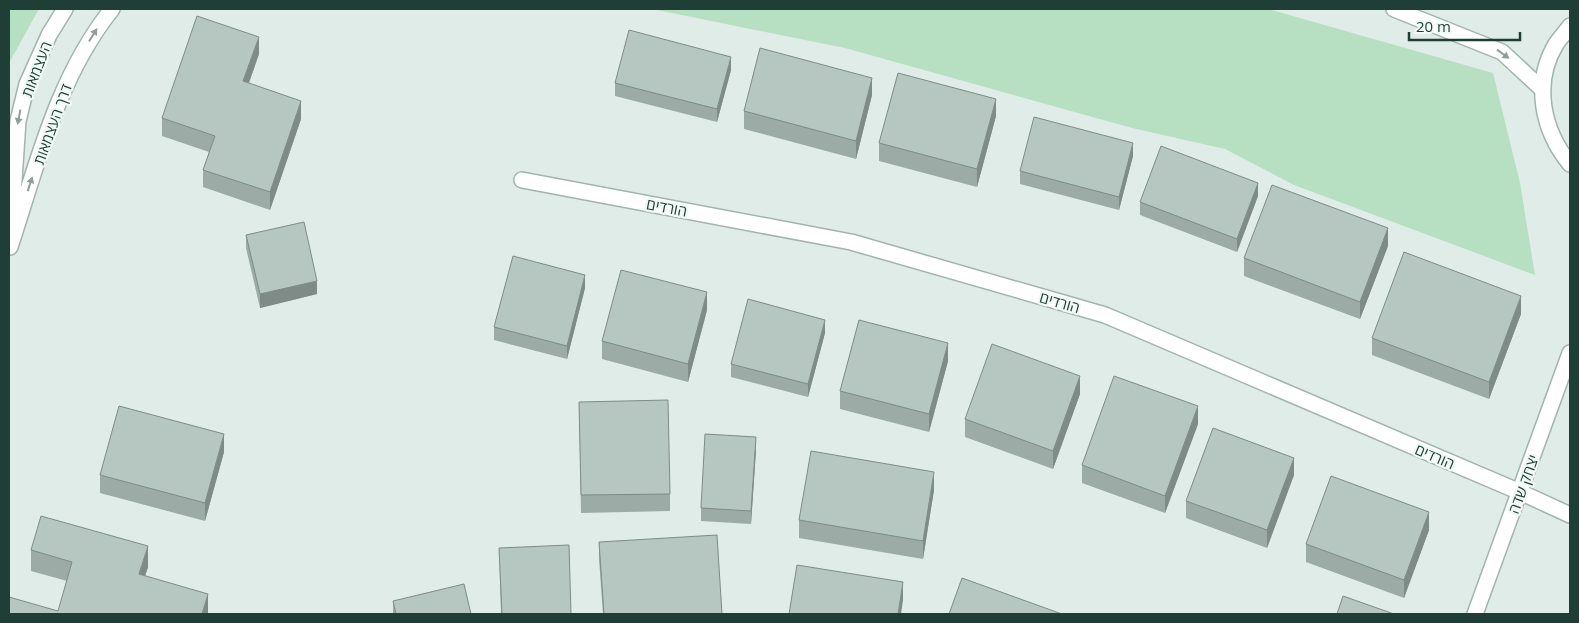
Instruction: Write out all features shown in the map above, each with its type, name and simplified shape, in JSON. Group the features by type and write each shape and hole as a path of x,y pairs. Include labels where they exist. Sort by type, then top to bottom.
{"street":[{"name":"העצמאות","path":"9,250 18,121 27,84 49,35 65,9"},
{"name":"דרך העצמאות","path":"9,250 55,108 77,61 112,9"},
{"path":"1394,9 1502,52 1543,90"},
{"path":"1570,26 1556,44 1548,62 1543,90 1546,121 1551,136 1570,166"},
{"name":"הורדים","path":"522,180 851,242 1105,315 1570,515"},
{"name":"יצחק שדה","path":"1476,614 1570,352"}],"green space":[{"path":"9,9 39,9 9,63"},
{"path":"652,9 1268,9 1493,73 1520,183 1535,275 1294,185 1225,149 1132,128 845,48"}],"building":[{"path":"197,16 259,37 243,81 301,101 270,192 203,170 215,136 162,118"},
{"path":"629,30 731,57 717,109 615,83"},
{"path":"760,48 872,78 856,141 744,111"},
{"path":"898,73 996,99 977,169 879,143"},
{"path":"1034,117 1133,143 1119,197 1020,171"},
{"path":"1161,146 1258,183 1237,239 1140,202"},
{"path":"1272,185 1388,228 1360,302 1244,258"},
{"path":"304,222 317,281 260,294 246,235"},
{"path":"1404,252 1521,296 1489,382 1372,338"},
{"path":"513,256 585,275 567,346 494,327"},
{"path":"621,270 707,292 688,364 602,341"},
{"path":"748,299 825,320 808,384 731,364"},
{"path":"859,320 948,343 929,414 840,391"},
{"path":"992,344 1080,376 1053,451 965,419"},
{"path":"1114,376 1198,406 1165,496 1082,465"},
{"path":"668,400 670,494 581,495 579,402"},
{"path":"119,406 224,434 205,503 100,475"},
{"path":"1213,428 1294,458 1267,530 1186,501"},
{"path":"705,434 756,437 751,511 701,508"},
{"path":"811,451 934,472 923,541 799,520"},
{"path":"1331,476 1429,512 1404,580 1306,544"},
{"path":"41,516 148,546 139,574 208,594 202,614 9,614 9,597 58,611 72,562 31,550"},
{"path":"717,535 722,614 604,614 599,542"},
{"path":"569,545 571,614 502,614 499,548"},
{"path":"797,565 903,582 898,614 789,614"},
{"path":"962,578 1062,614 949,614"},
{"path":"464,584 471,614 396,614 393,601"},
{"path":"1343,596 1394,614 1337,614"}]}
